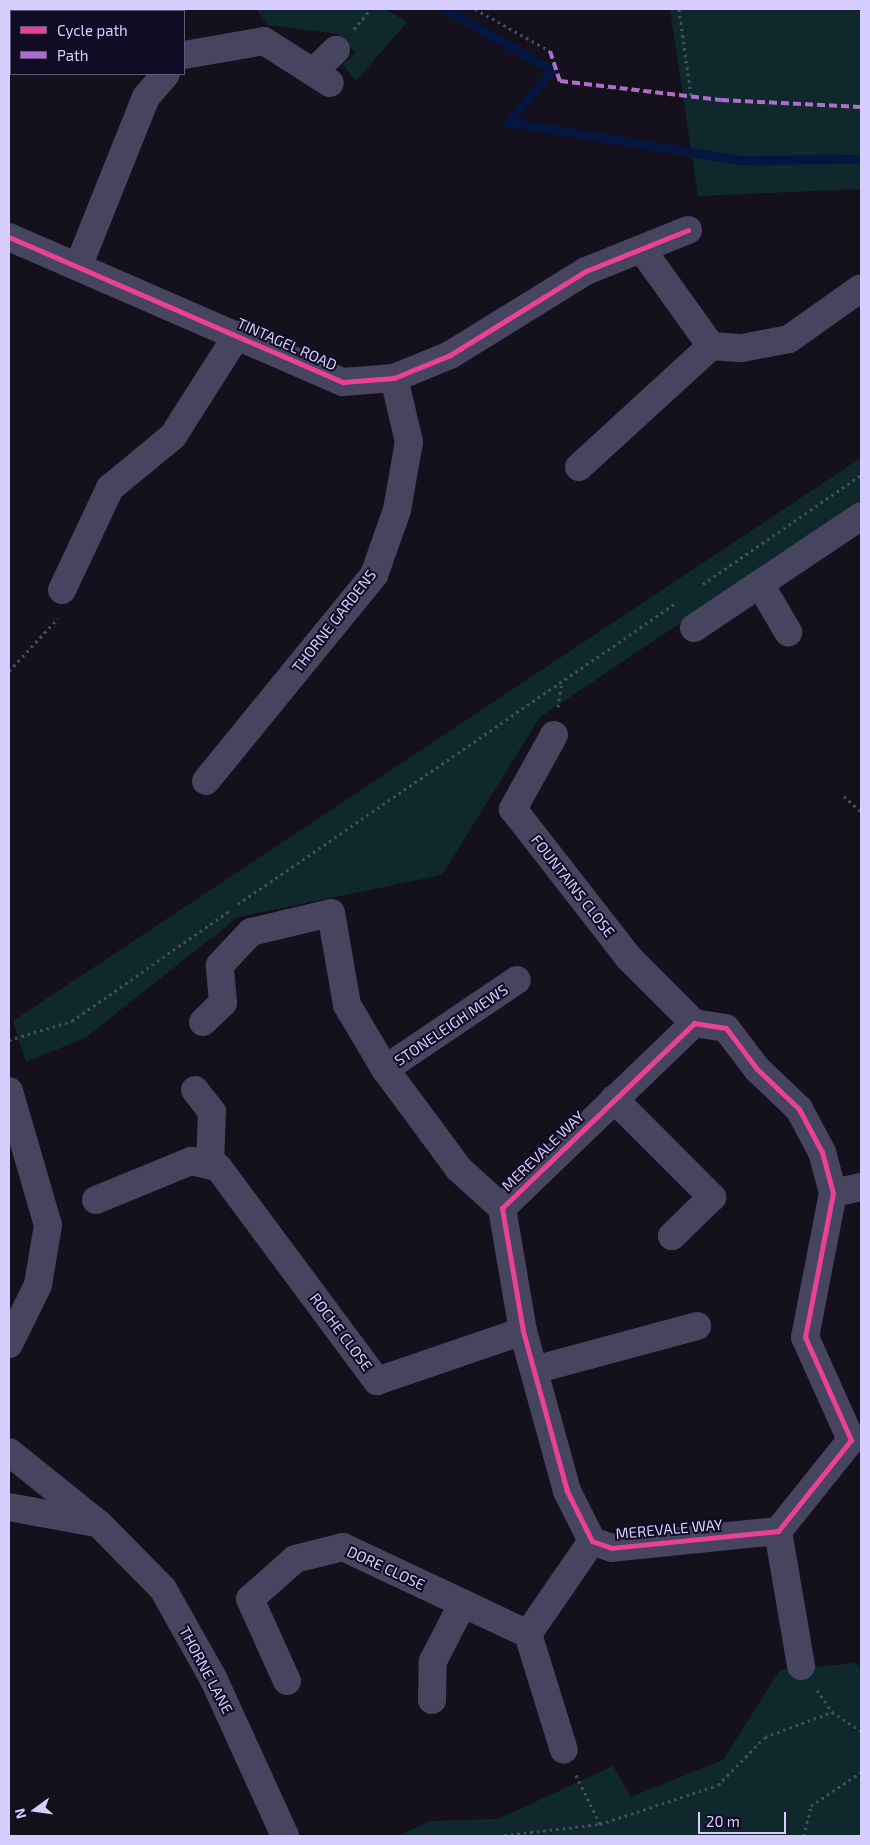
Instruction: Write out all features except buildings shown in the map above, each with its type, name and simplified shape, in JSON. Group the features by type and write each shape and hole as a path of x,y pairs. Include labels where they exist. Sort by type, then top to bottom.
{"street":[{"path":"185,55 264,41 321,77 336,50"},
{"path":"78,267 146,97 165,75"},
{"name":"TINTAGEL ROAD","path":"9,237 343,382 394,378 450,355 586,271 643,251 688,230"},
{"path":"643,251 711,346"},
{"path":"580,467 711,346 742,348 789,339 861,288"},
{"name":"TINTAGEL ROAD","path":"62,590 110,488 173,436 237,335"},
{"name":"THORNE GARDENS","path":"206,780 374,575 397,510 409,442 394,378"},
{"path":"694,628 861,516"},
{"path":"760,584 788,632"},
{"name":"FOUNTAINS CLOSE","path":"554,735 512,809 629,958 694,1023"},
{"name":"STONELEIGH MEWS","path":"203,1022 223,1004 220,965 251,932 331,913 347,1005 385,1069 459,1169 502,1208"},
{"name":"STONELEIGH MEWS","path":"385,1069 518,980"},
{"path":"694,1023 726,1028 757,1069 799,1109 819,1144 833,1193 806,1337 856,1440 778,1531 801,1666"},
{"name":"MEREVALE WAY","path":"694,1023 502,1208 523,1331 567,1491 592,1541 612,1548 778,1531"},
{"path":"96,1200 191,1161 210,1165 212,1112 195,1090"},
{"path":"9,1091 48,1225 38,1285 9,1344"},
{"path":"614,1099 712,1197 672,1236"},
{"name":"ROCHE CLOSE","path":"210,1165 218,1167 378,1380 523,1331"},
{"path":"833,1193 861,1187"},
{"path":"9,1313 38,1285"},
{"path":"534,1370 698,1326"},
{"name":"THORNE LANE","path":"9,1452 99,1524 162,1590 214,1680 285,1836"},
{"path":"9,1507 99,1524"},
{"path":"564,1750 528,1634 592,1541"},
{"name":"DORE CLOSE","path":"287,1681 250,1599 295,1559 343,1547 528,1634"},
{"path":"432,1700 433,1660 463,1603"}],"path":[{"path":"475,9 550,51"},
{"path":"679,9 691,97"},
{"path":"700,587 861,475"},
{"path":"9,671 63,613 62,590"},
{"path":"9,1040 72,1021 683,598"},
{"path":"844,796 861,812"},
{"path":"498,1836 600,1824 718,1786 765,1737 832,1712 861,1731"},
{"path":"564,1750 600,1824"},
{"path":"804,1836 811,1806 861,1772"}],"green space":[{"path":"256,9 385,9 407,22 356,81 343,65 355,53 339,34 268,25"},
{"path":"670,9 861,9 861,189 698,196"},
{"path":"861,458 861,502 540,717 442,875 238,917 85,1038 26,1062 13,1021"},
{"path":"855,1663 861,1668 861,1836 398,1836 430,1821 498,1819 613,1766 631,1797 723,1760 780,1670"}],"waterway":[{"path":"445,9 552,70 508,122 739,160 861,159"}],"marked path":[{"path":"550,51 560,81 721,100 861,107"}],"cycle path":[{"path":"9,237 343,382 394,378 450,355 586,271 688,230"},
{"path":"694,1023 726,1028 757,1069 799,1109 822,1152 833,1193 805,1337 851,1440 778,1531 612,1548 592,1541 567,1491 523,1331 502,1208 694,1023"}]}
